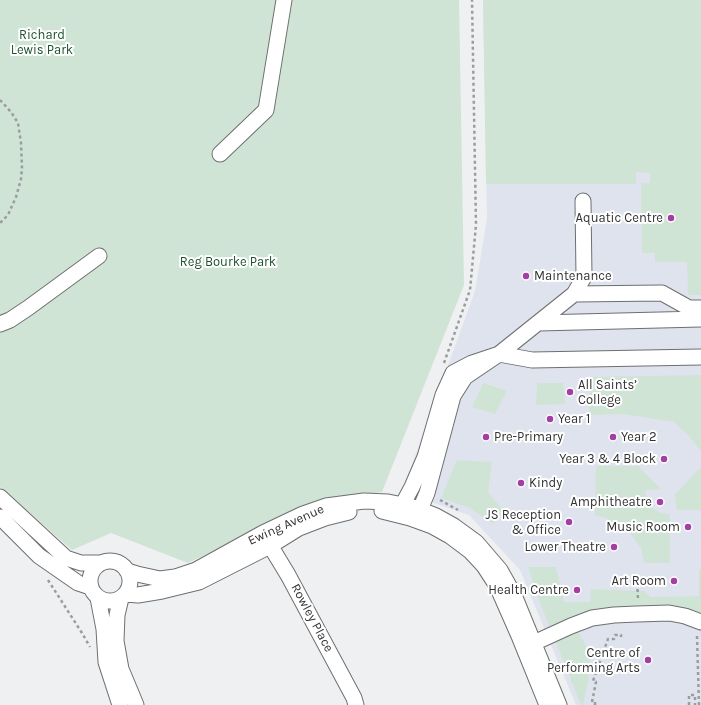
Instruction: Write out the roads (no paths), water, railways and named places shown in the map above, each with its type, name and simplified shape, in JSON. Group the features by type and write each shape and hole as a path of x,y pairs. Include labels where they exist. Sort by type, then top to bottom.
{"street":[{"path":"220,154 266,110 284,0"},
{"path":"418,515 427,493 453,396 465,377 499,354 574,294 584,278 584,200"},
{"path":"0,324 10,320 28,308 99,256"},
{"path":"574,294 662,293 689,308 701,308"},
{"path":"538,323 701,319"},
{"path":"400,509 412,487 424,457 443,395 453,373 472,363 499,354 532,360 701,357"},
{"path":"0,497 66,558 81,563 101,563"},
{"name":"Ewing Avenue","path":"127,571 160,579 175,577 325,518 345,513 367,511 387,512 400,509 418,515 432,526 450,536 470,551 484,566 497,586 559,705"},
{"path":"0,517 50,565 78,583 109,601 123,596"},
{"name":"Ewing Avenue","path":"123,596 162,591 199,582 267,540"},
{"name":"Rowley Place","path":"267,540 288,575 354,698 356,705"},
{"path":"120,705 106,662 104,629 90,580 91,573 95,567 106,561 118,563 127,571 130,583 123,596 118,615 116,641 121,669 136,705"},
{"path":"529,646 571,626 592,618 614,615 669,613 685,616 699,629"},
{"name":"Ewing Avenue","path":"529,646 547,705"}],"place":[{"name":"Aquatic Centre","path":"671,218"},
{"name":"Maintenance","path":"526,276"},
{"name":"All Saints’ College","path":"570,392"},
{"name":"Year 1","path":"550,419"},
{"name":"Pre-Primary","path":"486,437"},
{"name":"Year 2","path":"613,437"},
{"name":"Year 3 & 4 Block","path":"664,459"},
{"name":"Kindy","path":"521,483"},
{"name":"Amphitheatre","path":"660,502"},
{"name":"JS Reception & Office","path":"569,522"},
{"name":"Music Room","path":"688,527"},
{"name":"Lower Theatre","path":"614,547"},
{"name":"Art Room","path":"674,581"},
{"name":"Health Centre","path":"577,590"},
{"name":"Centre of Performing Arts","path":"648,660"}],"park label":[{"name":"Richard Lewis Park","path":"42,42"},
{"name":"Reg Bourke Park","path":"228,262"}]}
